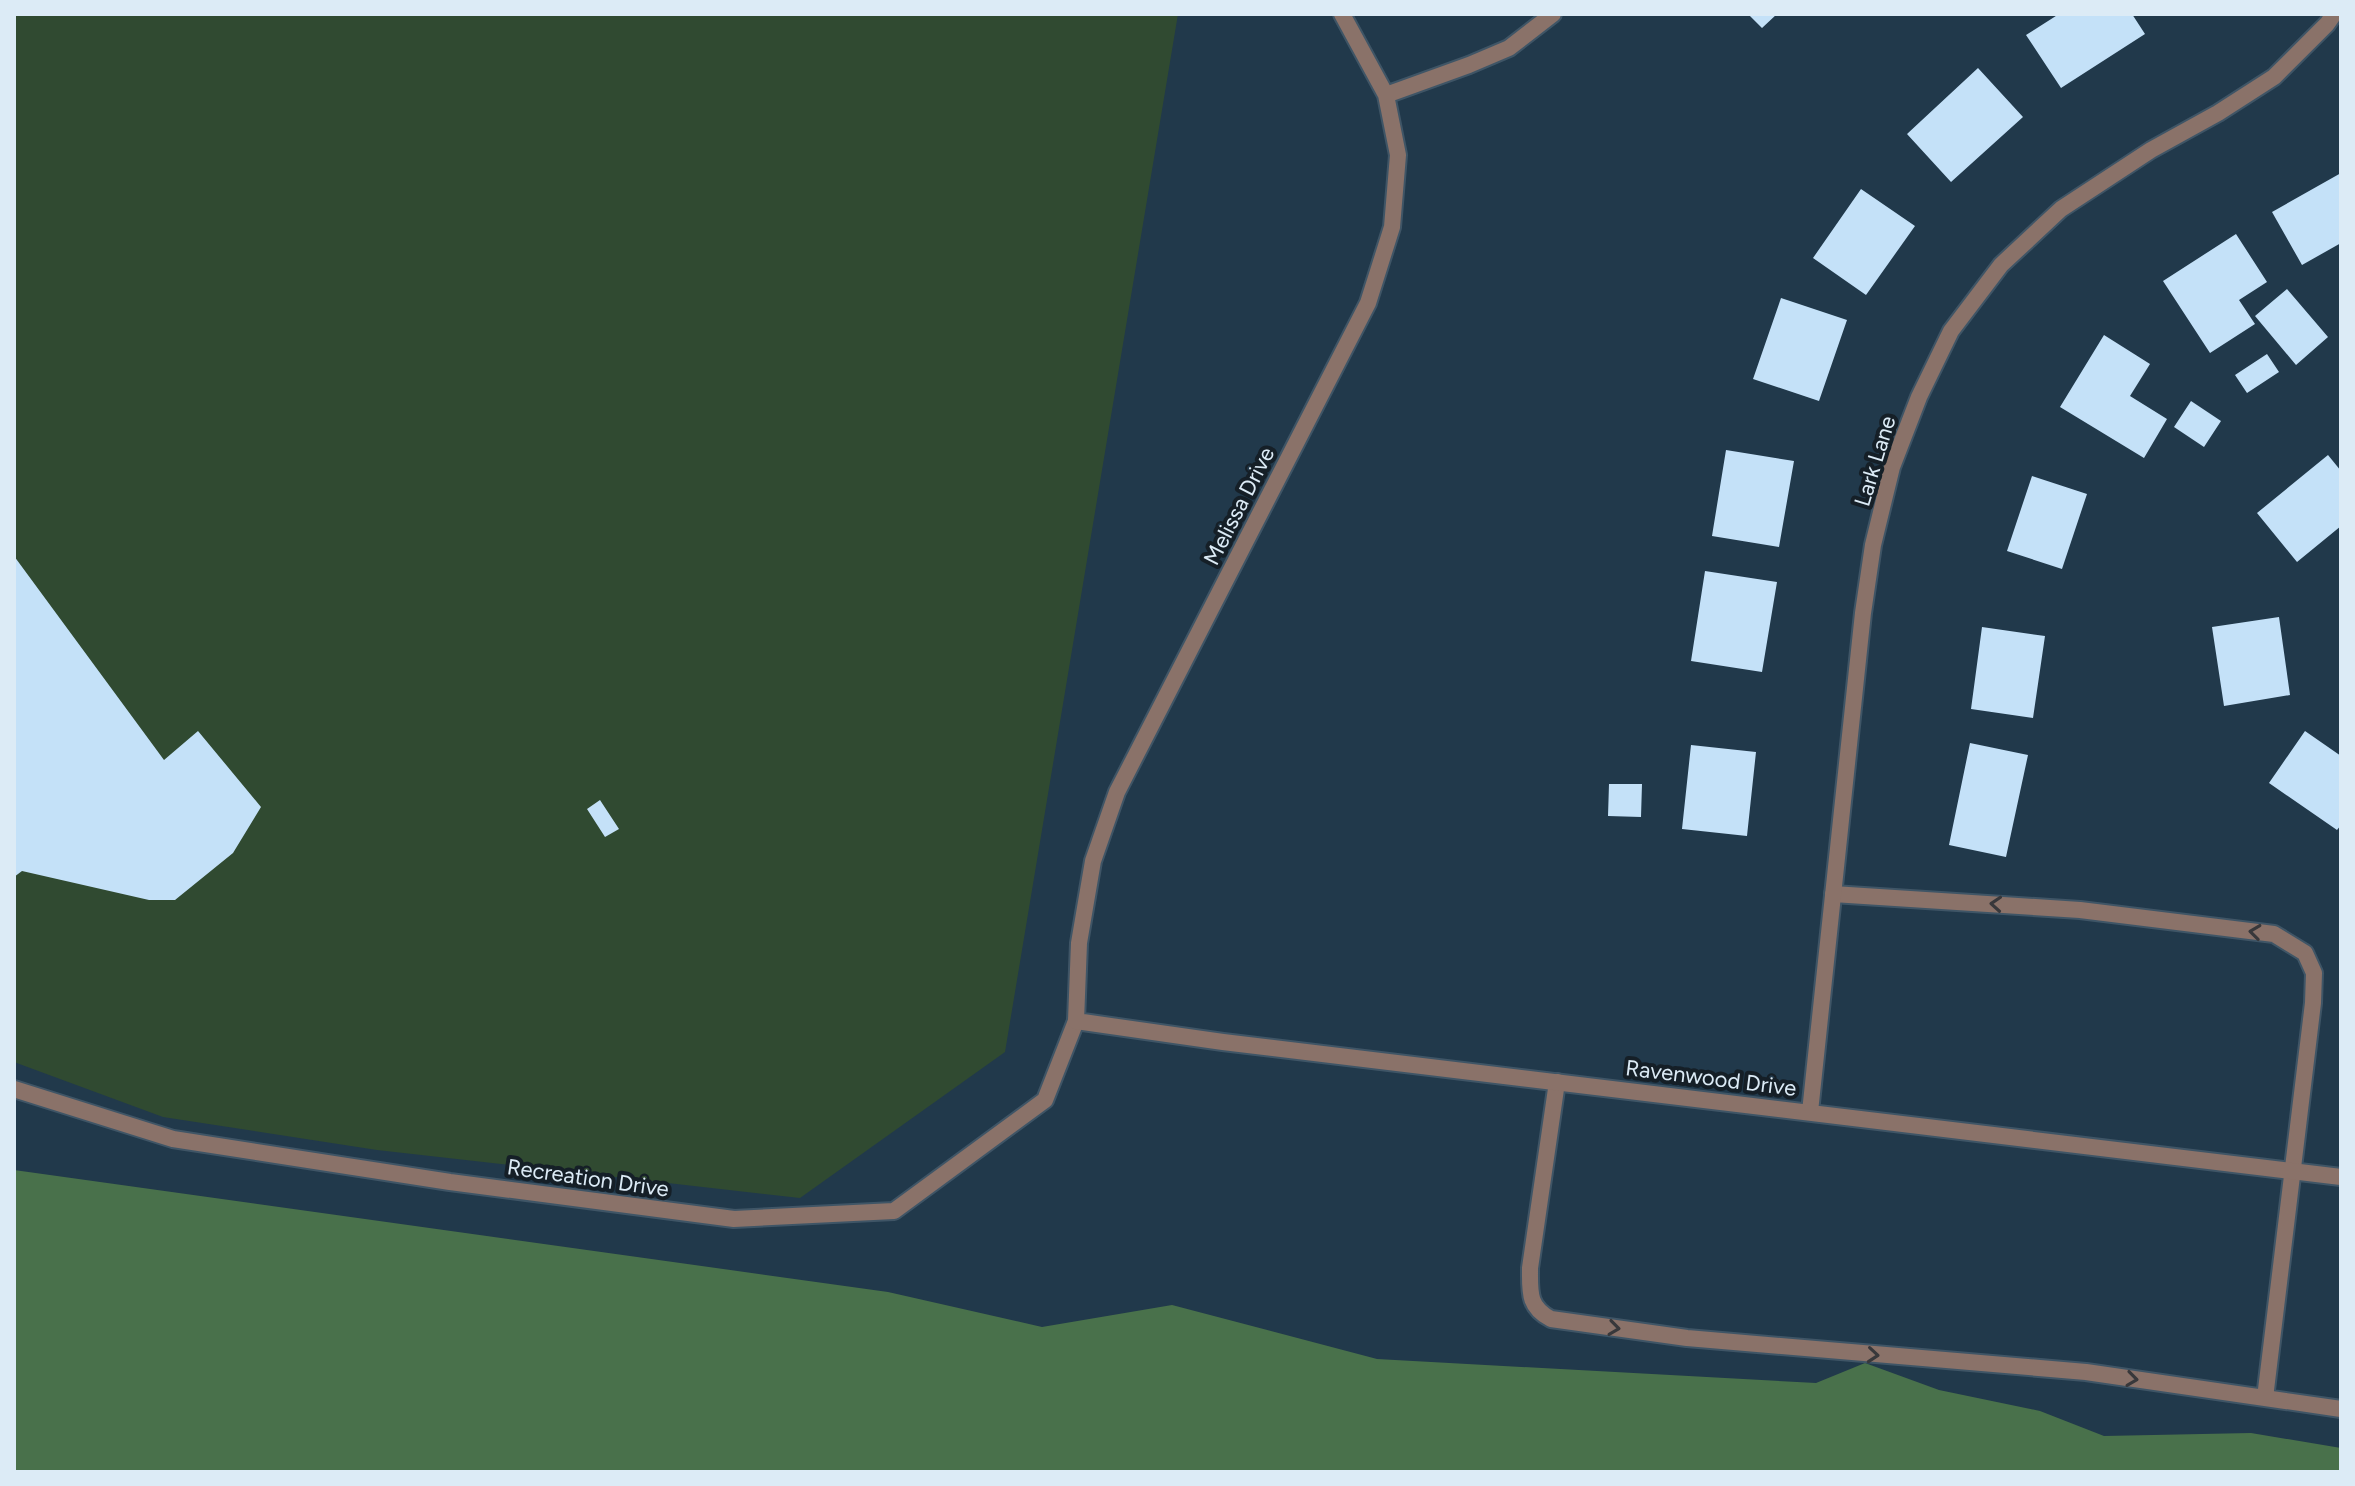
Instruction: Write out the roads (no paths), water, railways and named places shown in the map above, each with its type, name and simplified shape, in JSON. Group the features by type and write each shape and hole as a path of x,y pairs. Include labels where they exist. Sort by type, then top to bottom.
{"street":[{"name":"Melissa Drive","path":"1076,1021 1079,943 1093,861 1117,792 1368,303 1392,227 1398,155 1386,95 1342,14"},
{"path":"1386,95 1509,48 1553,14"},
{"name":"Lark Lane","path":"1810,1112 1861,628 1873,545 1892,467 1919,397 1951,331 2001,265 2061,209 2151,150 2274,77 2334,14"},
{"path":"1833,894 2080,910 2274,934 2305,953 2314,973 2313,1003 2265,1398"},
{"name":"Ravenwood Drive","path":"1076,1021 1223,1042 2341,1177"},
{"name":"Recreation Drive","path":"14,1089 173,1139 466,1184 734,1219 894,1211 1045,1100 1076,1021"},
{"path":"1557,1082 1530,1268 1530,1295 1539,1313 1551,1319 1687,1338 2086,1372 2341,1409"}]}
